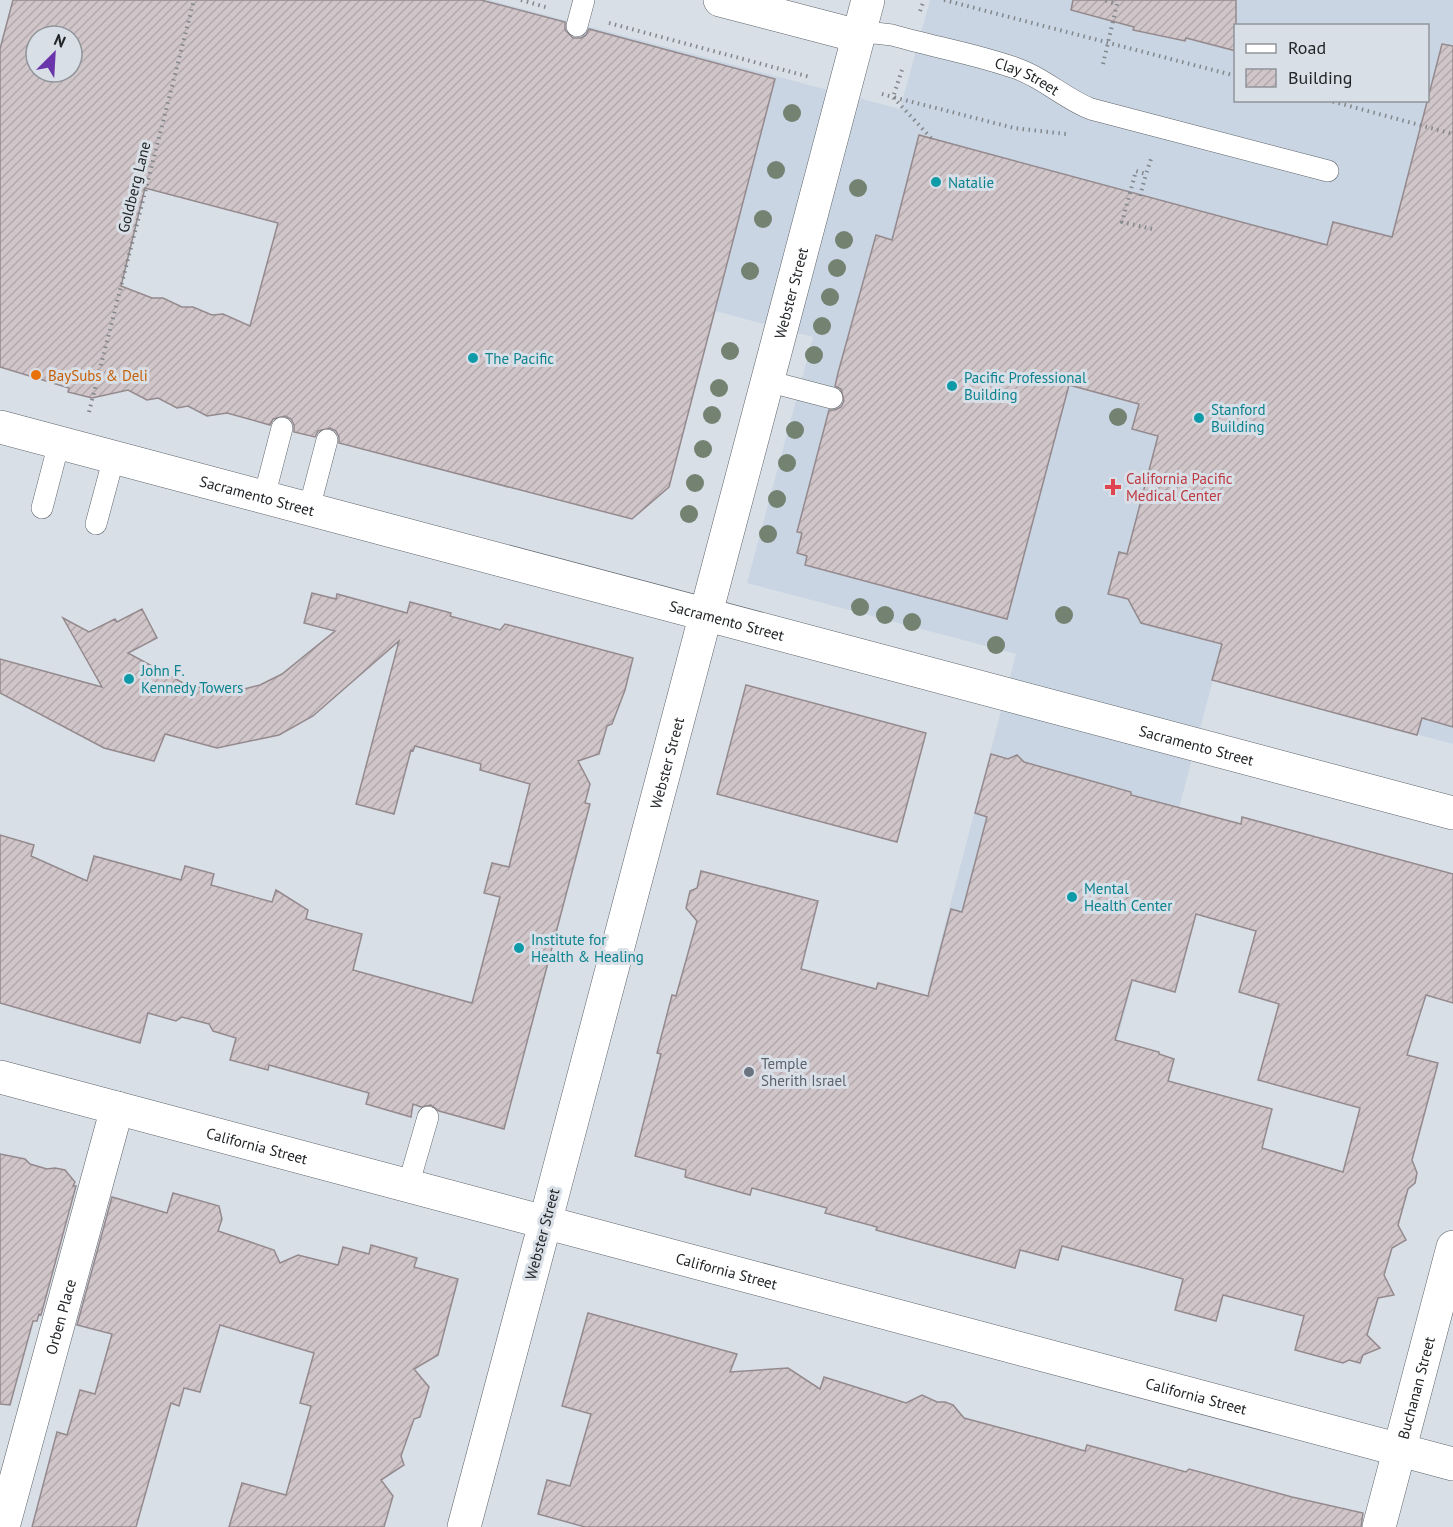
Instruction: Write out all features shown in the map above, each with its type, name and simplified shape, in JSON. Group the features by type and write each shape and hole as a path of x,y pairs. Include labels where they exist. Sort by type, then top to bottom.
{"street":[{"name":"Clay Street","path":"720,0 858,36"},
{"name":"Webster Street","path":"464,1527 867,0"},
{"name":"Sacramento Street","path":"0,427 1453,813"},
{"name":"California Street","path":"0,1077 1453,1464"},
{"name":"Orben Place","path":"3,1527 117,1108"},
{"name":"Buchanan Street","path":"1379,1527 1453,1247"}],"lane":[{"name":"Clay Street","path":"858,36 875,33 892,34 1009,66 1019,69 1091,109 1328,171"},
{"path":"767,381 832,398"},
{"path":"264,497 282,428"},
{"path":"309,509 327,440"},
{"path":"42,508 59,442"},
{"path":"96,524 114,457"},
{"path":"408,1186 428,1117"}],"path":[{"name":"Goldberg Lane","path":"98,379 194,0"},
{"path":"520,0 580,14 814,78"},
{"path":"944,0 1234,75"},
{"path":"1103,0 1117,4 1103,64"},
{"path":"878,92 1014,128"},
{"path":"893,97 931,138"},
{"path":"1334,102 1453,134"},
{"path":"1140,196 1152,156"},
{"path":"1146,174 1136,171 1122,222 1152,229"}],"shaded area":[{"name":"California Pacific Medical Center","path":"295,0 489,0 900,109 930,0 1453,0 1453,744 1213,680 1118,1038 928,989 1016,654 747,583 813,337 246,186"}],"building":[{"path":"13,0 481,0 565,22 565,30 573,38 581,38 589,29 775,79 669,487 632,519 339,443 336,431 330,428 318,431 315,437 294,432 291,419 285,416 273,419 270,425 227,413 207,416 188,406 177,408 158,398 147,400 128,390 92,398 68,392 69,388 0,367 0,49","holes":["145,188 278,223 250,326 223,314 212,315 193,307 182,307 163,298 152,298 121,286"]},
{"path":"1073,0 1236,0 1234,50 1186,38 1185,41 1133,30 1134,27 1071,10"},
{"path":"1442,44 1453,46 1453,727 1422,718 1417,735 1212,680 1222,644 1141,623 1128,599 1108,594 1119,552 1127,554 1158,436 1132,429 1139,404 1069,385 1007,619 805,565 807,556 797,553 802,533 797,532 829,410 841,407 844,401 841,389 835,386 838,373 876,235 892,240 919,135 1327,245 1333,222 1392,237 1427,102 1429,102"},
{"path":"312,593 336,599 337,594 407,613 410,602 500,630 505,624 633,658 625,690 612,724 607,726 599,754 578,761 590,784 585,803 590,804 504,1129 439,1111 431,1105 421,1107 413,1104 411,1117 366,1104 369,1093 269,1065 268,1070 230,1060 236,1038 213,1031 209,1024 182,1017 176,1021 148,1013 140,1043 0,1003 0,835 34,845 31,856 87,881 94,856 181,880 185,866 214,874 211,885 272,902 276,890 308,910 306,919 362,934 353,970 472,1003 500,897 484,893 492,863 509,867 530,784 480,770 481,764 415,746 413,751 411,750 394,814 356,804 399,641 313,716 279,735 217,748 165,734 154,761 104,748 0,693 0,659 102,687 63,618 89,632 115,619 117,622 142,609 157,638 128,653 185,684 210,690 236,691 260,685 282,674 335,631 304,623"},
{"path":"746,685 926,733 897,842 717,794"},
{"path":"991,754 1008,759 1017,755 1024,762 1131,792 1131,795 1241,824 1242,817 1453,874 1453,1003 1426,995 1407,1055 1438,1063 1412,1160 1417,1173 1415,1183 1408,1189 1398,1225 1406,1240 1392,1248 1384,1275 1394,1295 1378,1298 1367,1335 1380,1348 1363,1355 1360,1363 1349,1360 1343,1363 1295,1350 1304,1316 1223,1295 1216,1321 1175,1310 1183,1279 1062,1246 1058,1260 1020,1250 1015,1268 876,1230 877,1227 825,1213 827,1208 752,1188 750,1195 685,1177 686,1170 635,1156 661,1054 657,1053 672,995 676,996 697,921 686,908 690,891 697,888 701,871 818,901 801,969 876,989 878,983 928,996 951,909 962,912 987,817 975,813","holes":["1196,914 1256,931 1239,992 1279,1004 1258,1080 1360,1108 1343,1172 1262,1148 1272,1109 1168,1081 1174,1059 1159,1054 1159,1052 1115,1040 1132,980 1175,992"]},
{"path":"0,1154 25,1159 30,1164 47,1169 65,1170 75,1182 73,1186 76,1186 41,1315 39,1314 37,1321 33,1321 10,1405 0,1404"},
{"path":"173,1193 219,1206 222,1219 218,1231 274,1250 280,1263 298,1255 338,1265 343,1247 369,1254 371,1245 417,1258 414,1267 458,1279 438,1355 414,1369 429,1387 420,1417 414,1419 401,1456 404,1465 381,1480 393,1496 384,1527 229,1527 242,1483 286,1495 311,1406 300,1403 314,1353 220,1325 200,1392 184,1388 179,1406 171,1403 136,1527 32,1527 57,1432 67,1435 80,1390 95,1394 112,1334 77,1325 112,1197 167,1213"},
{"path":"588,1313 737,1354 730,1372 788,1368 820,1389 824,1377 906,1403 922,1395 937,1402 953,1405 964,1418 1085,1451 1087,1445 1186,1472 1189,1469 1292,1497 1363,1513 1361,1527 585,1527 538,1514 547,1480 570,1486 591,1414 562,1406"}],"place":[{"name":"Natalie","path":"936,182"},
{"name":"The Pacific","path":"473,358"},
{"name":"BaySubs & Deli","path":"36,375"},
{"name":"Pacific Professional Building","path":"952,386"},
{"name":"Stanford Building","path":"1199,418"},
{"name":"California Pacific Medical Center","path":"1113,487"},
{"name":"John F. Kennedy Towers","path":"129,679"},
{"name":"Mental Health Center","path":"1072,897"},
{"name":"Institute for Health & Healing","path":"519,948"},
{"name":"Temple Sherith Israel","path":"749,1072"}]}
